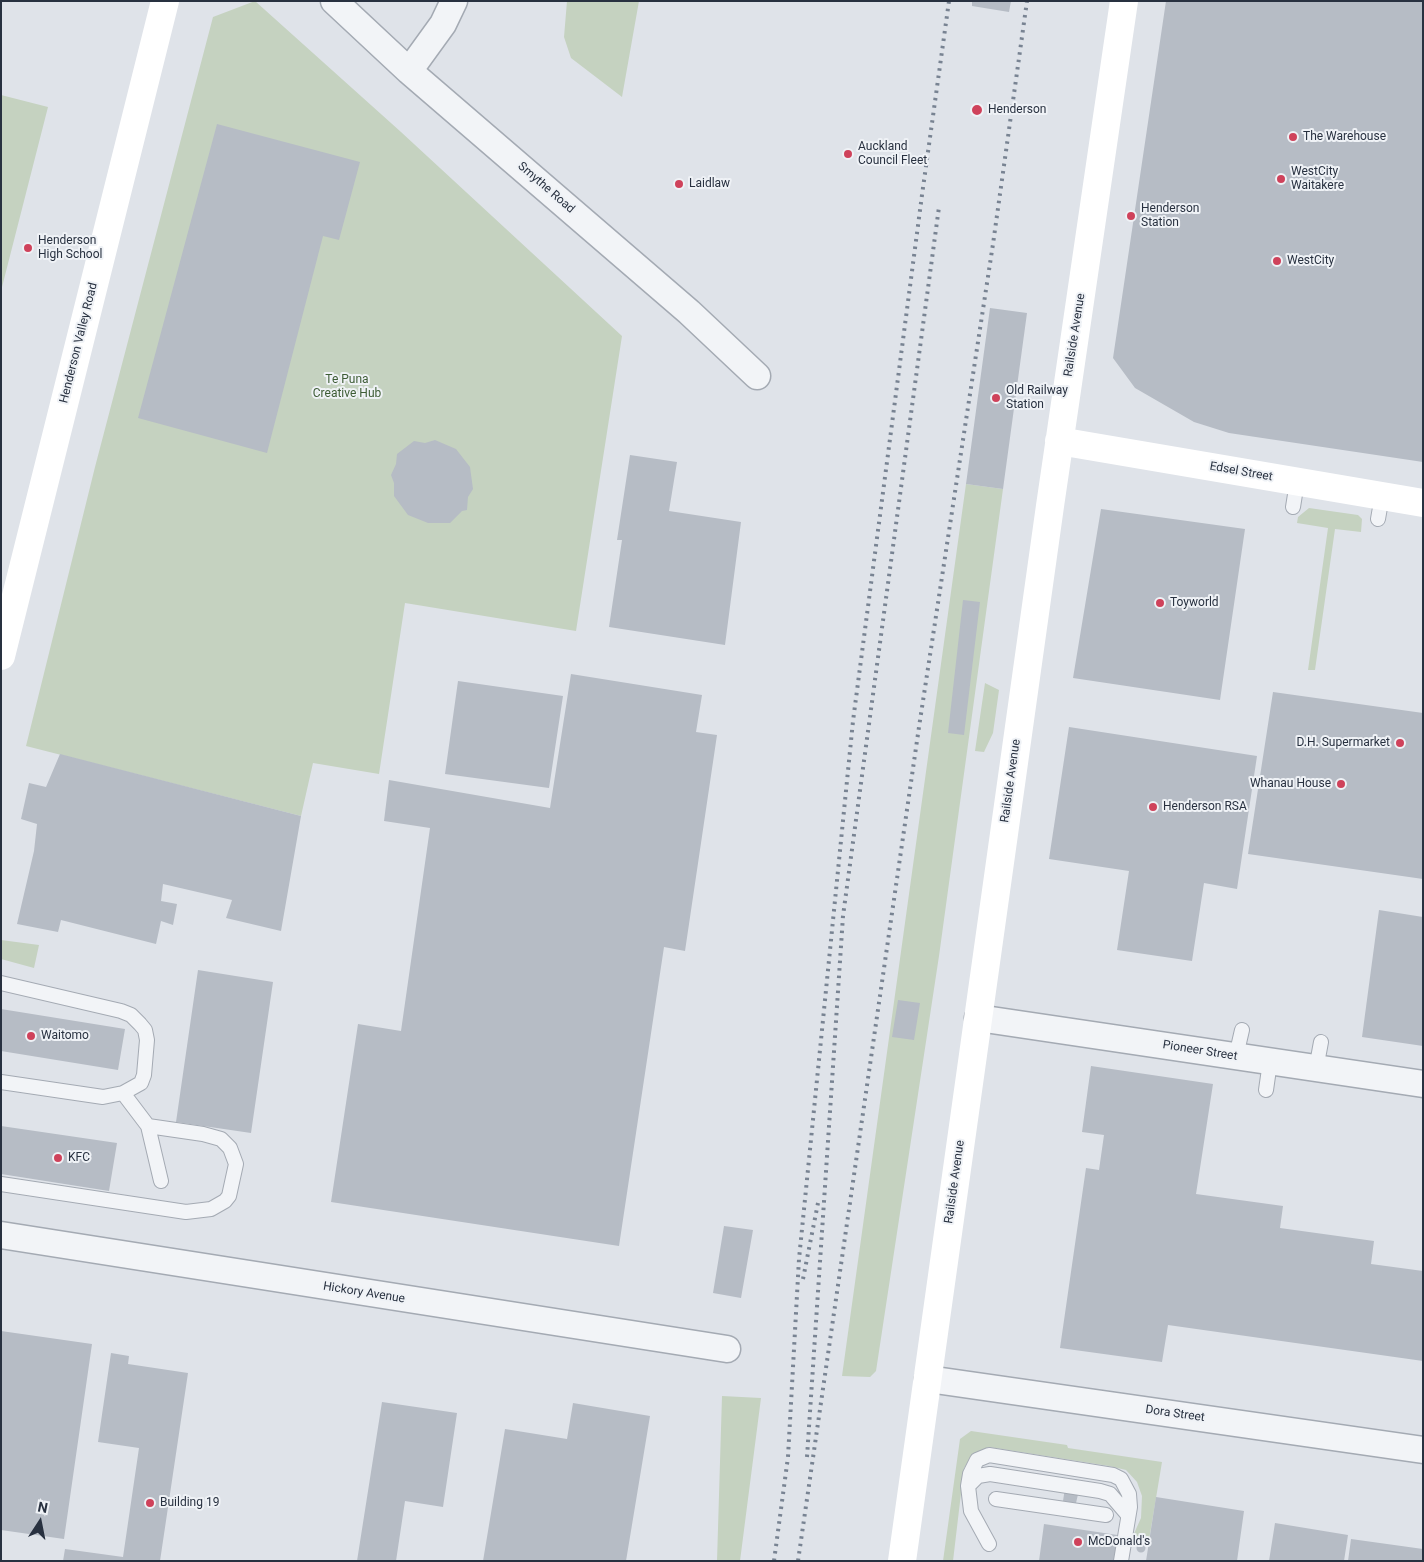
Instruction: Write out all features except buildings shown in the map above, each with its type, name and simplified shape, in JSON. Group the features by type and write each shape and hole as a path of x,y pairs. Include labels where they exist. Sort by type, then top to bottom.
{"main road":[{"name":"Henderson Valley Road","path":"1,656 165,1"},
{"name":"Railside Avenue","path":"902,1561 1059,441 1124,1"},
{"name":"Edsel Street","path":"1059,441 1295,494 1380,508 1423,503"}],"street":[{"name":"Smythe Road","path":"334,1 409,71 689,312 757,376"},
{"path":"409,71 443,24 454,1"},
{"name":"Pioneer Street","path":"978,1018 1423,1084"},
{"name":"Hickory Avenue","path":"1,1235 727,1349"},
{"name":"Dora Street","path":"928,1379 1423,1450"}],"lane":[{"path":"1,983 112,1008 131,1015 145,1030 147,1040 144,1075 141,1083 123,1093 103,1096 1,1082"},
{"path":"1236,1056 1242,1030"},
{"path":"1316,1069 1321,1042"},
{"path":"1266,1090 1270,1062"},
{"path":"123,1093 148,1126 161,1181"},
{"path":"1,1184 186,1212 211,1209 225,1201 229,1196 236,1164 230,1148 221,1139 203,1134 148,1126"},
{"path":"989,1544 972,1511 968,1486 970,1474 977,1460 988,1455 1114,1475 1120,1479 1129,1494 1122,1561"},
{"path":"968,1486 978,1476 990,1474 1100,1491 1110,1494 1128,1515"},
{"path":"996,1499 1106,1515"}],"green space":[{"name":"Te Puna Creative Hub","path":"255,1 401,132 622,336 576,631 405,603 379,774 313,763 301,816 26,746 95,467 213,17"},
{"path":"567,1 639,1 622,97 571,58 564,37"},
{"path":"1,95 48,107 1,291"},
{"path":"966,484 1003,489 939,956 876,1371 870,1377 842,1376"},
{"path":"1309,508 1358,515 1362,519 1361,532 1335,529 1315,670 1308,670 1328,528 1297,523 1298,517"},
{"path":"985,683 999,690 993,733 984,752 975,751"},
{"path":"1,940 39,945 34,968 1,959"},
{"path":"722,1396 761,1398 740,1561 717,1561"},
{"path":"971,1431 1067,1445 1068,1448 1162,1462 1149,1540 1132,1538 1141,1518 1142,1496 1137,1482 1126,1470 989,1447 974,1454 964,1468 953,1561 943,1561 960,1439"}],"railway":[{"path":"774,1561 788,1457 799,1259 853,721 949,1"},
{"path":"798,1561 919,727 993,244 1027,1"},
{"path":"807,1457 843,916 939,207"},
{"path":"803,1279 818,1203"}],"place":[{"name":"Henderson","path":"977,110"},
{"name":"The Warehouse","path":"1293,137"},
{"name":"Auckland Council Fleet","path":"848,154"},
{"name":"WestCity Waitakere","path":"1281,179"},
{"name":"Laidlaw","path":"679,184"},
{"name":"Henderson Station","path":"1131,216"},
{"name":"Henderson High School","path":"28,248"},
{"name":"WestCity","path":"1277,261"},
{"name":"Old Railway Station","path":"996,398"},
{"name":"Toyworld","path":"1160,603"},
{"name":"D.H. Supermarket","path":"1400,743"},
{"name":"Whanau House","path":"1341,784"},
{"name":"Henderson RSA","path":"1153,807"},
{"name":"Waitomo","path":"31,1036"},
{"name":"KFC","path":"58,1158"},
{"name":"Building 19","path":"150,1503"},
{"name":"McDonald's","path":"1078,1542"}]}
